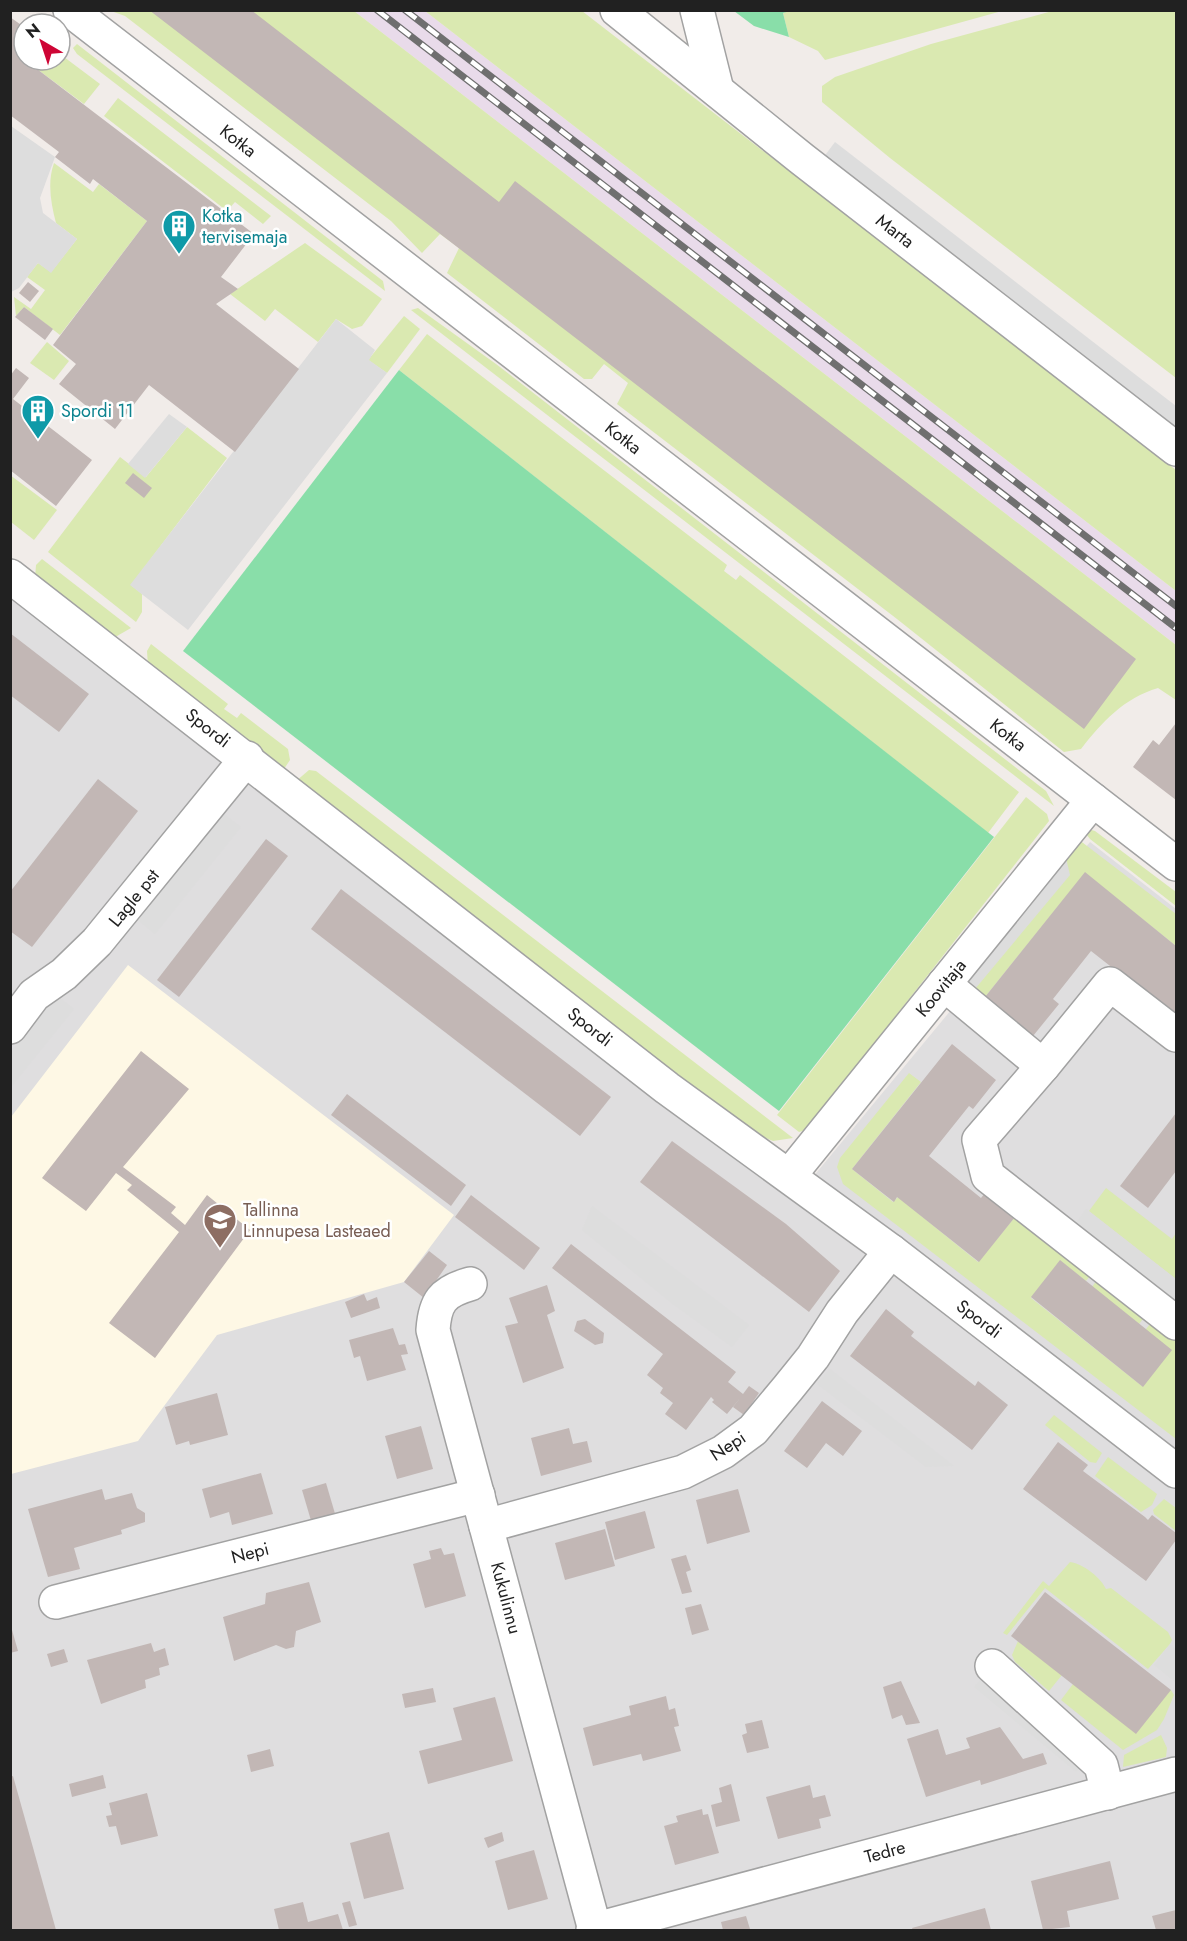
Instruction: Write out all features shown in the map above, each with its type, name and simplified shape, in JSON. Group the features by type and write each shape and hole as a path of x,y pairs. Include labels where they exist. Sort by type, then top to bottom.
{"street":[{"name":"Kotka","path":"70,10 1176,864"},
{"name":"Marta","path":"617,10 1176,449"},
{"path":"697,10 717,90"},
{"name":"Spordi","path":"10,576 247,758 667,1088 891,1251 1176,1471"},
{"name":"Lagle pst","path":"10,1027 34,995 64,974 97,942 247,758"},
{"name":"Koovitaja","path":"789,1176 1094,800"},
{"path":"944,984 1043,1066"},
{"path":"1176,1035 1110,984 979,1140 988,1176 1176,1323"},
{"name":"Nepi","path":"486,1526 683,1472 723,1452 753,1430 813,1358 842,1312 891,1251"},
{"name":"Kukulinnu","path":"470,1284 445,1296 435,1306 433,1330 486,1526 609,1928"},
{"name":"Nepi","path":"56,1602 478,1495"},
{"path":"992,1666 1101,1765 1108,1792"},
{"name":"Tedre","path":"609,1928 1176,1774"}],"shaded area":[{"path":"354,11 425,11 1176,591 1176,645"},
{"path":"11,126 55,157 40,198 43,213 77,239 51,273 38,263 19,288 11,292"},
{"path":"835,142 1176,406 1176,431 823,158"},
{"path":"336,319 375,350 369,360 387,373 188,630 130,585"},
{"path":"169,414 187,427 145,478 128,464"},
{"path":"10,599 803,1189 1090,842 1176,909 1176,1930 11,1930"},
{"path":"220,811 241,827 155,934 134,917"},
{"path":"1062,841 1070,875 970,995 950,977"},
{"name":"Tallinna Linnupesa Lasteaed","path":"128,965 454,1215 404,1282 217,1335 138,1441 11,1474 11,1117"},
{"path":"56,995 74,1009 11,1087 11,1051"},
{"path":"592,1206 749,1325 732,1347 674,1305 582,1230"},
{"path":"1086,1209 1176,1279 1176,1310 1072,1229"},
{"path":"830,1369 954,1466 926,1467 817,1384"},
{"path":"1170,1644 1176,1649 1176,1683 1154,1665"},
{"path":"992,1666 1092,1756 1076,1772 974,1687"}],"green space":[{"path":"790,10 1002,11 825,60 818,51 789,37 783,13"},
{"path":"1056,10 1176,11 1176,378 890,158 822,102 822,86 835,77 931,44"},
{"path":"111,11 354,11 1176,645 1176,700 1158,688 1146,692 1115,712 1081,749 1064,752 897,619 617,404 628,383 604,364 592,379 584,379 447,273 459,248 440,234 422,253 391,221 125,16"},
{"path":"425,11 582,11 1176,470 1176,591"},
{"path":"734,11 790,11 783,13 789,37 754,26"},
{"path":"77,44 383,281 385,291 77,54 73,48"},
{"path":"72,63 100,84 84,104 41,72 72,72"},
{"path":"118,98 271,216 263,224 235,202 227,211 104,116"},
{"path":"54,163 93,192 99,184 147,221 60,335 24,307 16,316 14,297 31,309 45,290 27,277 38,263 51,272 77,239 56,223 50,186"},
{"path":"305,243 382,299 362,326 352,329 336,319 318,342 275,309 265,321 230,294"},
{"path":"418,308 496,364 1046,791 1054,806 411,310"},
{"path":"404,316 420,329 387,373 368,360"},
{"path":"427,334 727,565 724,571 736,580 740,575 1019,792 988,833 399,370"},
{"path":"47,342 69,361 54,380 30,363"},
{"path":"399,370 994,837 779,1111 183,651"},
{"path":"187,427 227,458 131,585 142,594 142,612 136,622 48,552 120,457 146,477"},
{"path":"10,475 57,510 34,540 11,522"},
{"path":"42,559 131,628 117,636 109,636 35,578 36,565"},
{"path":"151,644 228,704 224,709 237,718 241,713 288,749 290,760 282,772 148,666 147,651"},
{"path":"309,770 316,771 793,1138 773,1141 756,1134 295,782"},
{"path":"1026,797 1047,814 1049,821 806,1130 799,1132 777,1115"},
{"path":"1083,830 1095,831 1176,892 1176,906 1090,839"},
{"path":"1074,836 1176,914 1176,946 1085,873 985,997 1033,1036 1024,1046 970,995"},
{"path":"909,1073 921,1082 852,1169 893,1202 898,1197 978,1262 1015,1217 1093,1272 1086,1281 1060,1261 1031,1298 1142,1386 1146,1329 1154,1319 1176,1337 1176,1439 843,1184 837,1167 840,1158"},
{"path":"1106,1188 1172,1239 1176,1233 1176,1279 1089,1211"},
{"path":"1099,1277 1147,1314 1139,1324 1092,1287"},
{"path":"1054,1415 1102,1453 1096,1463 1090,1462 1045,1425"},
{"path":"1108,1457 1157,1494 1152,1505 1141,1512 1095,1476"},
{"path":"1164,1499 1176,1508 1176,1531 1154,1514 1153,1510"},
{"path":"1070,1562 1091,1572 1106,1589 1111,1588 1168,1632 1172,1640 1170,1644 1148,1669 1045,1588 1007,1635 1003,1633 1043,1581 1049,1586"},
{"path":"1018,1641 1062,1675 1049,1691 1015,1662 1012,1655"},
{"path":"1073,1684 1171,1690 1174,1695 1157,1730 1123,1750 1061,1700"},
{"path":"1161,1735 1167,1748 1166,1757 1123,1767 1124,1755"}],"building":[{"path":"149,10 251,10 499,202 515,181 1136,659 1084,729"},
{"name":"Kotka tervisemaja","path":"10,17 12,18 12,72 41,72 254,234 221,277 238,289 216,304 299,369 235,452 149,385 115,429 59,384 76,364 53,345 147,221 93,179 90,184 55,157 59,152 10,115"},
{"path":"28,282 39,291 30,302 19,293"},
{"path":"24,307 53,329 45,340 15,317"},
{"name":"Spordi 11","path":"16,368 29,378 13,399 92,460 56,506 10,470 10,376"},
{"path":"133,473 152,488 144,498 125,483"},
{"path":"10,633 89,694 59,732 10,695"},
{"path":"1176,723 1176,800 1133,767 1153,740 1159,745"},
{"path":"98,779 138,811 32,947 10,931 10,892"},
{"path":"266,839 288,856 179,997 157,980"},
{"path":"1085,872 1176,946 1176,1014 1171,1021 1142,991 1091,951 1053,999 1059,1004 1033,1036 985,997"},
{"path":"341,889 611,1097 580,1136 311,929"},
{"path":"952,1044 996,1080 973,1109 969,1106 929,1156 981,1198 985,1193 1015,1217 979,1262 897,1197 894,1202 852,1169"},
{"path":"141,1051 189,1089 123,1167 176,1207 171,1213 185,1225 207,1195 250,1230 155,1358 109,1323 179,1232 127,1190 132,1185 116,1173 86,1211 42,1178"},
{"path":"347,1094 466,1185 451,1206 331,1115"},
{"path":"1176,1113 1176,1171 1148,1208 1120,1186"},
{"path":"672,1141 786,1224 840,1271 809,1312 640,1182"},
{"path":"471,1195 540,1248 524,1270 455,1217"},
{"path":"571,1244 736,1372 728,1382 743,1394 749,1386 759,1393 744,1415 733,1407 741,1397 727,1414 712,1402 714,1400 711,1397 686,1430 665,1414 673,1403 660,1393 663,1388 647,1375 663,1354 552,1268"},
{"path":"429,1251 447,1265 424,1298 404,1282"},
{"path":"1060,1260 1172,1350 1143,1387 1031,1297"},
{"path":"547,1285 555,1311 547,1315 564,1368 523,1383 505,1326 518,1323 509,1298"},
{"path":"364,1294 367,1301 377,1297 380,1308 351,1318 345,1302"},
{"path":"886,1309 914,1332 911,1336 975,1386 978,1381 1008,1405 972,1450 850,1356"},
{"path":"585,1319 604,1333 603,1343 595,1345 574,1331 577,1321"},
{"path":"393,1328 399,1345 405,1344 408,1354 401,1355 406,1370 367,1381 360,1356 354,1358 349,1340"},
{"path":"217,1393 228,1435 190,1445 189,1441 176,1445 165,1407"},
{"path":"822,1401 862,1431 843,1456 826,1443 807,1468 784,1451"},
{"path":"421,1426 433,1469 397,1479 385,1436"},
{"path":"569,1428 573,1444 587,1441 592,1462 541,1476 531,1438"},
{"path":"1058,1442 1088,1465 1083,1471 1148,1520 1152,1515 1176,1533 1176,1540 1146,1581 1023,1489"},
{"path":"261,1473 273,1514 232,1525 229,1512 210,1518 202,1489"},
{"path":"326,1483 336,1517 312,1524 302,1490"},
{"path":"102,1489 105,1500 132,1493 137,1508 145,1513 145,1522 121,1530 122,1534 74,1548 80,1569 48,1577 28,1509"},
{"path":"738,1489 750,1532 707,1544 696,1500"},
{"path":"645,1511 655,1548 615,1560 605,1522"},
{"path":"605,1529 615,1566 565,1580 555,1543"},
{"path":"441,1548 444,1555 454,1553 466,1596 425,1608 413,1564 431,1559 429,1551"},
{"path":"686,1555 691,1570 686,1572 692,1592 682,1594 671,1559"},
{"path":"309,1582 321,1622 296,1631 294,1647 286,1649 276,1645 234,1661 223,1617 265,1604 266,1593"},
{"path":"1045,1592 1171,1690 1136,1734 1011,1636"},
{"path":"701,1604 709,1630 692,1635 685,1608"},
{"path":"10,1623 18,1651 10,1653"},
{"path":"151,1643 154,1652 165,1648 169,1665 159,1668 160,1675 145,1680 146,1688 101,1704 87,1660"},
{"path":"64,1649 68,1662 51,1667 47,1654"},
{"path":"901,1681 920,1723 906,1725 902,1715 892,1719 883,1687"},
{"path":"433,1688 436,1702 405,1708 402,1694"},
{"path":"666,1696 669,1710 675,1708 679,1726 674,1727 681,1751 643,1761 641,1754 593,1766 583,1728 631,1715 629,1706"},
{"path":"495,1697 513,1761 428,1784 419,1751 462,1740 453,1708"},
{"path":"762,1720 769,1748 747,1753 742,1735 747,1733 745,1724"},
{"path":"1000,1727 1023,1759 1043,1753 1047,1764 981,1785 980,1780 926,1797 907,1739 938,1729 946,1755 970,1748 966,1738"},
{"path":"270,1749 274,1766 251,1772 247,1755"},
{"path":"103,1775 106,1788 72,1797 69,1784"},
{"path":"13,1776 56,1930 10,1930 10,1777"},
{"path":"731,1784 740,1821 716,1827 711,1805 722,1802 719,1788"},
{"path":"810,1785 813,1798 825,1795 831,1816 819,1819 821,1828 778,1839 766,1797"},
{"path":"147,1793 158,1836 121,1845 116,1826 109,1827 106,1816 112,1815 109,1803"},
{"path":"702,1809 703,1815 708,1814 719,1853 675,1865 664,1826 678,1822 676,1816"},
{"path":"389,1832 404,1889 364,1899 350,1843"},
{"path":"502,1832 504,1841 488,1848 484,1838"},
{"path":"534,1850 548,1899 508,1910 495,1861"},
{"path":"1110,1861 1119,1899 1067,1911 1070,1927 1043,1930 1031,1881"},
{"path":"350,1901 357,1925 349,1927 342,1903"},
{"path":"303,1902 308,1922 338,1914 343,1930 279,1930 274,1909"},
{"path":"985,1908 991,1930 913,1930 912,1928"},
{"path":"1176,1910 1176,1930 1156,1930 1152,1916"},
{"path":"746,1916 750,1929 723,1930 721,1922"}],"railway":[{"path":"377,10 1176,628"},
{"path":"405,10 1176,606"}],"place":[{"name":"Kotka tervisemaja","path":"179,255"},
{"name":"Spordi 11","path":"38,440"},
{"name":"Tallinna Linnupesa Lasteaed","path":"220,1249"}]}
